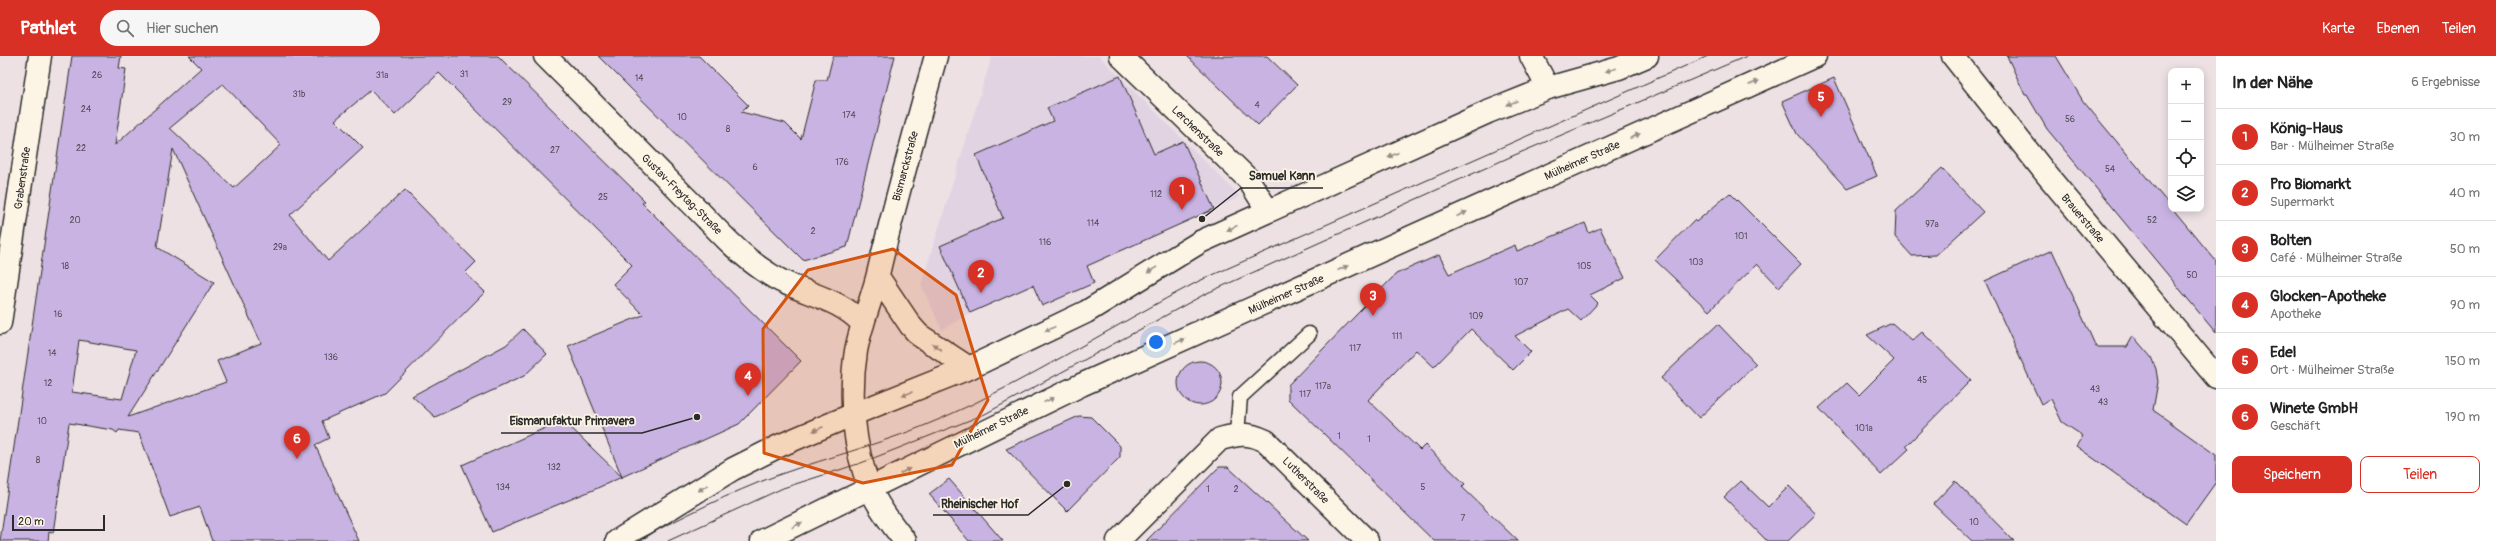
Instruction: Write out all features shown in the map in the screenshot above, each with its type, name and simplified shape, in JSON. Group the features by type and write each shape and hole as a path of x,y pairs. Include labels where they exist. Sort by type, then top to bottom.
{"street":[{"name":"Grabenstraße","path":"0,323 9,196 40,56"},
{"name":"Gustav-Freytag-Straße","path":"546,56 726,238 765,272 796,288 838,303 854,314 863,324"},
{"name":"Bismarckstraße","path":"905,541 870,489 861,463 854,414 853,381 856,351 878,277 896,196 936,56"},
{"name":"Lerchenstraße","path":"1121,56 1248,178 1268,212"},
{"path":"1531,56 1548,88"},
{"path":"617,541 734,469 781,445 969,368 1086,312 1185,250 1488,112 1548,88 1619,68 1647,56"},
{"name":"Mülheimer Straße","path":"762,541 870,489 950,447 1080,385 1815,56"},
{"name":"Brauerstraße","path":"1953,56 2047,175 2216,377"},
{"path":"878,277 911,326 919,335 969,368"},
{"name":"Gustav-Freytag-Straße","path":"838,303 854,304 871,298"},
{"path":"1118,541 1220,439 1237,434"},
{"name":"Lutherstraße","path":"1237,434 1251,434 1266,441 1367,541"}],"lane":[{"path":"1237,434 1240,397 1309,334"}],"highlighted area":[{"path":"893,249 956,295 988,400 952,465 863,483 764,453 763,329 808,270"}],"shaded area":[{"path":"992,56 1099,56 1239,195 1238,198 1087,266 1094,283 1070,293 1033,285 970,313 942,330 921,285"}],"building":[{"path":"72,56 121,56 119,68 126,69 115,145 201,68 189,56 498,56 645,201 642,203 801,361 739,424 622,477 568,346 643,315 613,284 632,265 439,73 395,115 371,90 335,120 363,148 290,215 328,261 405,190 476,262 465,273 485,292 385,393 322,421 329,438 315,445 359,541 212,541 200,507 170,517 139,433 119,430 117,433 113,430 69,423 53,533 49,532 48,541 0,541","holes":["223,84 281,145 234,188 170,128","173,149 261,343 217,361 226,382 128,417 214,282 157,247","79,340 136,350 122,399 72,392"]},
{"path":"598,56 699,56 748,105 741,112 785,123 801,139 816,80 827,80 833,56 895,56 847,247 803,260"},
{"path":"1187,56 1267,56 1297,85 1258,125"},
{"path":"2007,56 2056,56 2083,101 2168,203 2168,212 2175,212 2216,261 2216,333 2047,129 2027,95 2025,95"},
{"path":"1120,76 1154,154 1183,141 1214,209 1087,266 1094,283 1042,306 1033,285 970,313 940,246 1003,218 976,155 1053,121 1047,108"},
{"path":"1834,78 1877,176 1847,189 1797,134 1782,101"},
{"path":"1942,168 1983,212 1936,255 1912,256 1895,237 1896,211"},
{"path":"1730,193 1801,264 1779,287 1757,264 1709,311 1655,260 1694,220 1696,222"},
{"path":"1585,223 1589,233 1600,228 1625,278 1590,295 1598,303 1581,321 1568,309 1515,336 1531,352 1513,370 1471,329 1434,367 1416,350 1368,400 1420,450 1425,445 1465,484 1462,487 1518,541 1434,541 1288,399 1288,385 1396,274 1439,255 1449,274 1515,245 1517,251"},
{"path":"2052,250 2096,347 2127,347 2133,336 2151,357 2156,369 2158,382 2153,410 2216,455 2216,482 2186,524 2076,446 2083,436 2062,422 2051,399 2041,404 1985,281"},
{"path":"1892,323 1912,341 1922,332 1971,380 1906,446 1909,449 1881,475 1819,408 1847,383 1859,395 1894,360 1867,335"},
{"path":"1718,324 1756,364 1699,418 1661,378"},
{"path":"523,329 547,354 524,376 435,417 412,396 506,345"},
{"path":"1196,361 1204,361 1209,362 1216,367 1221,374 1221,392 1216,399 1209,404 1196,405 1188,402 1181,395 1178,387 1178,379 1181,371 1188,364"},
{"path":"1079,416 1091,417 1120,446 1120,457 1067,511 1006,449"},
{"path":"563,420 622,477 492,532 462,465"},
{"path":"1219,467 1228,467 1308,541 1146,541"},
{"path":"949,479 1003,541 969,541 929,494"},
{"path":"1741,481 1768,507 1789,486 1816,514 1788,541 1767,541 1724,497"},
{"path":"1955,481 2014,541 1972,541 1933,504"}],"tram line":[{"path":"636,541 706,506 760,482 900,435 940,419 1039,370 1199,281 1708,56"},
{"path":"668,541 783,488 861,463 985,414 1205,294 1510,157 1747,56"}],"place":[{"name":"Edel","path":"1821,117"},
{"name":"König-Haus","path":"1182,210"},
{"name":"Samuel Kann","path":"1202,219"},
{"name":"Pro Biomarkt","path":"981,293"},
{"name":"Bolten","path":"1373,316"},
{"name":"Glocken-Apotheke","path":"748,396"},
{"name":"Eismanufaktur Primavera","path":"697,417"},
{"name":"Winete GmbH","path":"297,459"},
{"name":"Rheinischer Hof","path":"1067,484"}]}
